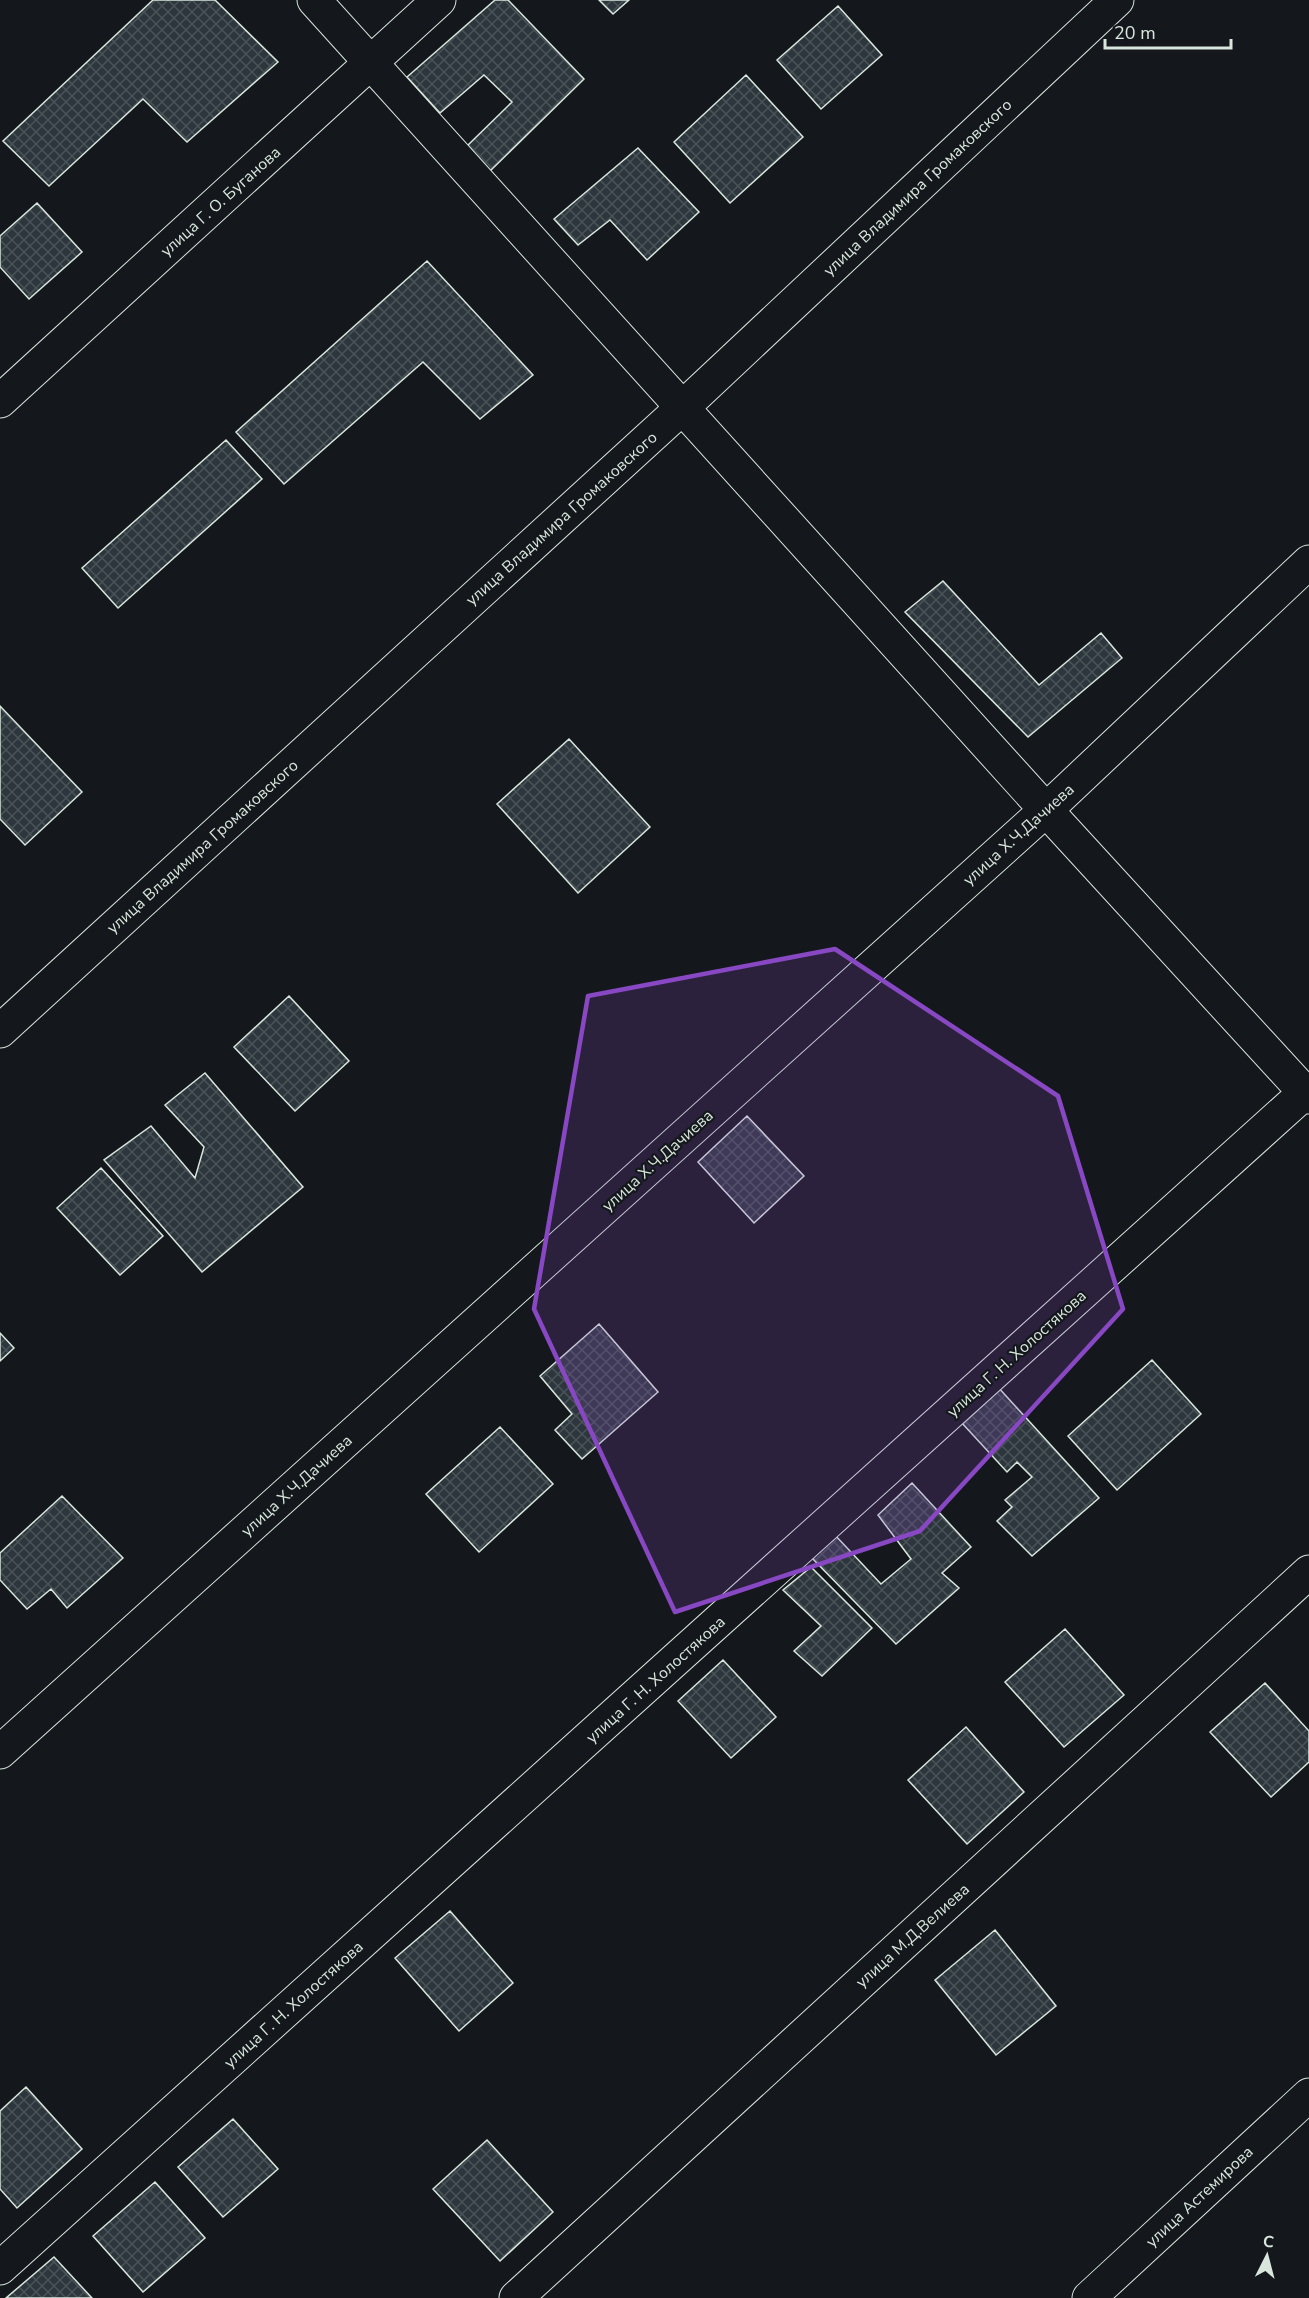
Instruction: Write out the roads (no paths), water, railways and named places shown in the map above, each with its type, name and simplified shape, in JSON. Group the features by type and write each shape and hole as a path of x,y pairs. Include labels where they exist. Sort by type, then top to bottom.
{"street":[{"path":"314,0 1046,810 1308,1093"},
{"name":"улица Г. О. Буганова","path":"0,401 439,0"},
{"name":"улица Владимира Громаковского","path":"0,1031 682,408 1117,0"},
{"name":"улица Х.Ч.Дачиева","path":"0,1752 1046,810 1309,562"},
{"name":"улица Г. Н. Холостякова","path":"0,2268 1308,1093"},
{"name":"улица М.Д.Велиева","path":"516,2298 1309,1572"},
{"name":"улица Астемирова","path":"1089,2298 1309,2095"}]}
